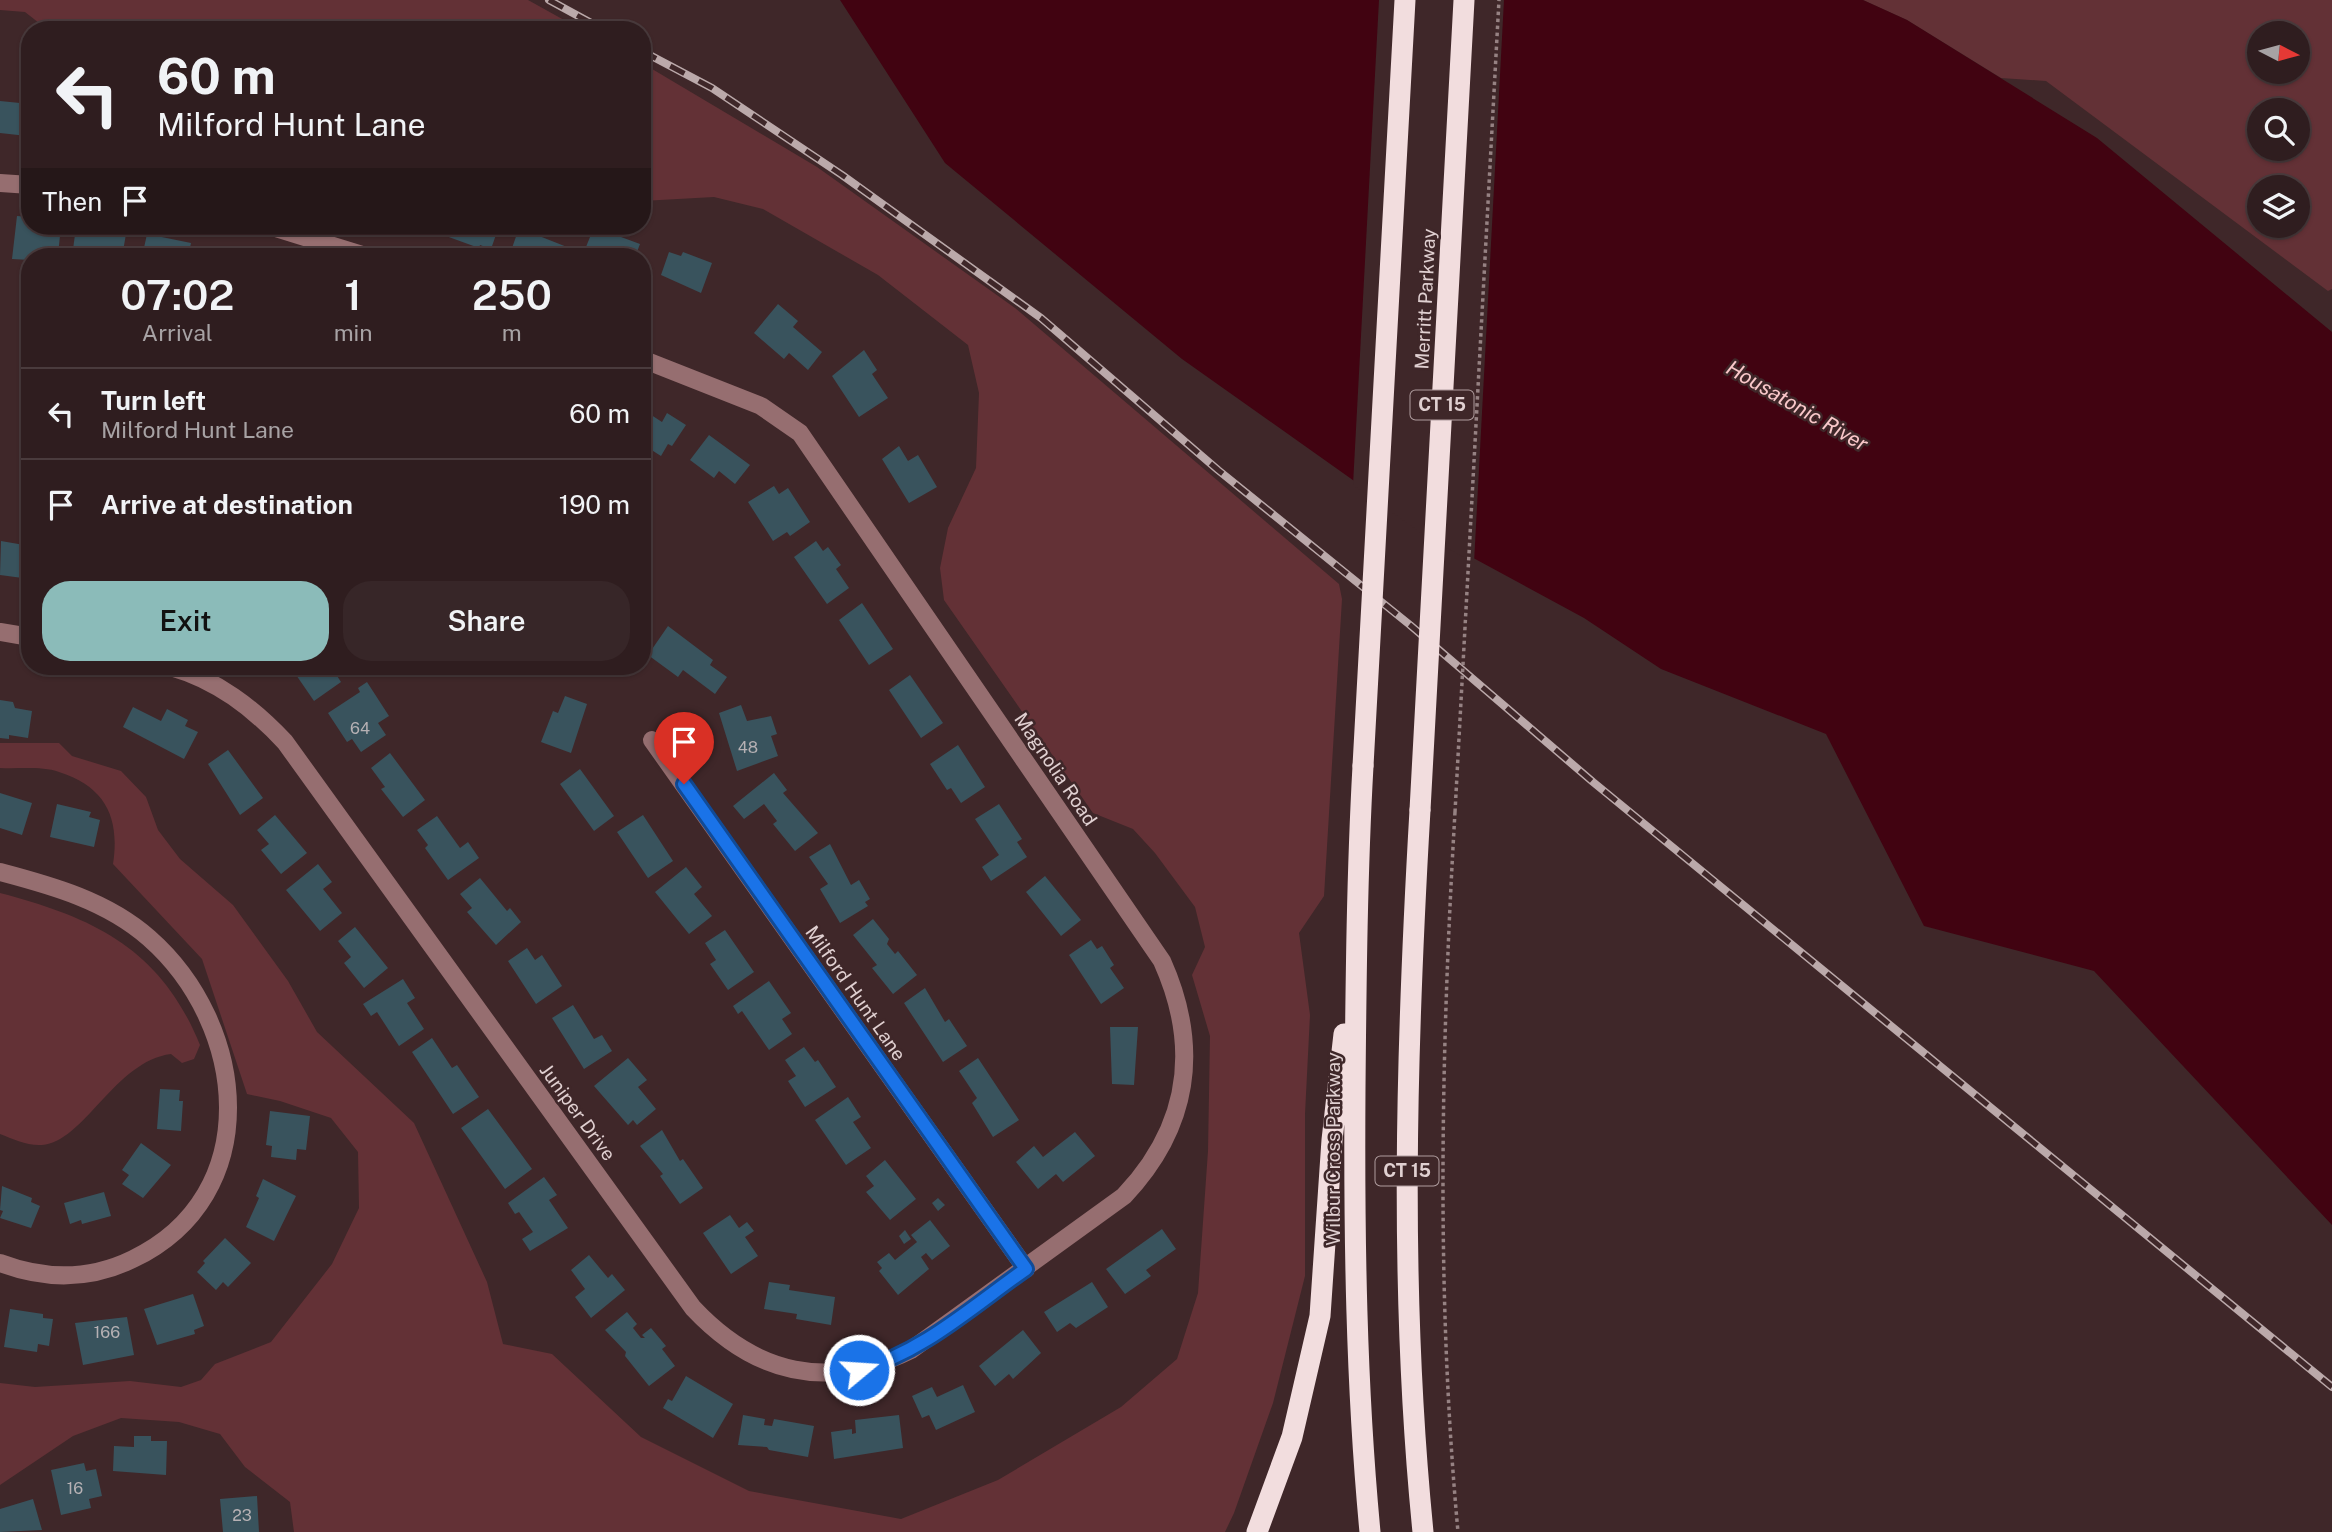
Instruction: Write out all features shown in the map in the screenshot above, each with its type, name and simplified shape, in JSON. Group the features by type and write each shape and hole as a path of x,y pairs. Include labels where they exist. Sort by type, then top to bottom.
{"highway":[{"name":"Merritt Parkway","path":"1363,766 1405,0"},
{"name":"Merritt Parkway","path":"1423,1532 1411,1340 1407,1154 1420,810 1464,0"},
{"name":"Wilbur Cross Parkway","path":"1363,766 1355,935 1356,1288 1370,1532"},
{"path":"1257,1532 1292,1437 1320,1316 1332,1140 1355,935"}],"street":[{"path":"0,184 21,185"},
{"path":"298,235 340,248"},
{"name":"Magnolia Road","path":"651,363 761,406 800,433 1162,961 1172,984 1183,1029 1185,1063 1180,1100 1168,1136 1156,1158 1124,1196 1026,1269"},
{"path":"0,632 21,636"},
{"name":"Juniper Drive","path":"189,675 226,691 246,704 285,742 693,1308 734,1345 776,1366 831,1373 859,1370 884,1363 911,1350 1026,1269"},
{"name":"Milford Hunt Lane","path":"653,740 1026,1269"},
{"path":"0,872 46,884 100,906 127,921 166,954 210,1021 223,1057 229,1106 226,1136 208,1192 190,1218 167,1239 116,1267 86,1276 29,1273 0,1263"}],"path":[{"path":"1458,1532 1442,1245 1444,1069 1455,812 1499,0"}],"shaded area":[{"path":"0,0 528,0 566,21 36,21 25,12 0,10"},
{"path":"1863,0 2332,0 2332,289 2328,291 2257,238 2310,238 2310,175 2247,175 2247,231 2046,81 2001,78 1907,20"},
{"path":"651,68 817,167 1015,308 1339,584 1342,599 1324,896 1299,933 1310,1015 1305,1114 1305,1276 1273,1403 1225,1532 294,1532 290,1502 245,1467 220,1434 179,1422 121,1418 73,1436 0,1485 0,1383 35,1387 130,1381 181,1387 201,1380 215,1364 271,1342 332,1264 359,1208 358,1152 331,1118 280,1101 247,1094 202,959 113,864 114,832 106,806 99,796 75,778 52,770 0,768 0,743 59,743 72,756 121,771 146,797 158,830 180,859 233,905 288,981 317,1032 414,1123 487,1282 503,1344 552,1354 641,1437 749,1491 901,1519 998,1480 1121,1407 1177,1359 1198,1293 1208,1151 1210,1036 1192,975 1205,947 1195,907 1155,853 1133,829 1093,813 944,600 940,568 948,528 976,468 979,393 968,345 878,275 763,209 714,197 651,200"},
{"path":"0,893 66,914 121,942 145,961 166,984 200,1045 194,1059 182,1063 171,1054 151,1060 133,1071 72,1130 57,1141 42,1145 26,1143 0,1134"}],"water":[{"name":"Housatonic River","path":"840,0 1863,0 1907,20 2097,138 2332,332 2332,1225 2094,971 1924,926 1826,734 1661,669 1584,618 1429,534 1182,359 945,163"}],"pier":[{"path":"1379,0 1504,0 1474,563 1427,537 1353,485"}],"building":[{"path":"0,101 21,103 21,135 0,133"},
{"path":"17,216 21,216 21,235 60,235 59,248 21,248 21,260 12,259"},
{"path":"75,235 126,235 124,248 73,248"},
{"path":"147,235 191,243 190,248 144,248"},
{"path":"496,235 491,248 480,245 479,248 446,236"},
{"path":"517,235 537,235 567,247 567,248 512,248"},
{"path":"591,235 616,235 640,244 638,248 586,248"},
{"path":"669,252 681,256 683,252 712,263 701,293 661,275"},
{"path":"778,304 798,321 793,327 822,352 808,370 789,353 784,359 754,333"},
{"path":"864,350 877,370 872,374 888,398 859,417 832,376"},
{"path":"667,413 686,425 672,446 668,444 661,456 651,450 651,415 662,422"},
{"path":"709,435 750,465 735,484 719,471 714,478 690,460"},
{"path":"899,446 908,461 918,455 937,487 909,503 882,459"},
{"path":"774,486 779,494 788,488 810,522 790,536 787,532 773,541 748,502"},
{"path":"1,541 21,544 21,578 0,575"},
{"path":"816,541 823,551 828,547 841,565 836,569 849,588 827,604 794,557"},
{"path":"862,603 893,649 869,665 839,620"},
{"path":"668,626 713,660 710,665 727,677 715,694 683,670 678,677 651,657 651,651"},
{"path":"296,675 336,675 341,682 314,701"},
{"path":"910,675 943,723 921,738 889,690"},
{"path":"367,682 389,716 378,723 386,735 361,752 352,739 347,742 328,713 360,692 358,688"},
{"path":"565,696 587,704 571,753 541,742 553,711 558,713"},
{"path":"0,700 13,702 15,708 32,711 28,738 9,735 9,739 0,738"},
{"path":"741,705 747,721 771,716 777,734 771,736 778,756 737,771 719,713"},
{"path":"133,707 161,721 167,709 188,720 185,726 198,732 184,759 123,727"},
{"path":"958,745 985,787 961,803 951,788 947,790 930,764"},
{"path":"228,750 263,798 240,815 208,764"},
{"path":"390,753 425,800 403,817 381,789 385,787 371,768"},
{"path":"580,769 614,816 594,831 560,784"},
{"path":"774,773 787,790 783,793 818,833 795,851 773,824 777,821 764,804 744,819 733,806"},
{"path":"0,793 32,803 22,835 0,828"},
{"path":"57,804 91,812 89,817 100,820 94,847 50,837"},
{"path":"999,804 1022,839 1017,842 1027,857 991,881 982,867 999,855 975,819"},
{"path":"275,815 307,853 281,874 261,850 269,844 257,830"},
{"path":"643,815 673,861 648,878 617,832"},
{"path":"437,816 460,848 468,842 479,858 448,880 425,848 428,845 417,830"},
{"path":"830,844 851,885 859,880 870,899 865,902 868,906 840,923 820,889 828,884 809,857"},
{"path":"318,864 332,882 323,889 342,913 320,931 286,890"},
{"path":"686,867 702,887 694,894 712,916 689,934 655,892"},
{"path":"1045,876 1081,920 1061,936 1026,892"},
{"path":"480,878 507,911 510,908 521,922 496,945 467,912 472,908 460,894"},
{"path":"873,919 889,939 887,944 895,954 898,951 917,975 893,994 872,968 877,965 853,935"},
{"path":"355,927 388,968 364,988 344,963 351,957 338,941"},
{"path":"725,930 754,972 728,990 710,964 716,960 705,943"},
{"path":"1091,940 1097,949 1102,946 1114,965 1110,968 1124,988 1101,1004 1069,955"},
{"path":"527,948 535,960 542,955 562,986 536,1004 508,961"},
{"path":"403,979 415,998 407,1003 424,1029 399,1046 377,1012 371,1016 363,1004"},
{"path":"769,981 791,1013 782,1019 792,1034 769,1050 742,1011 738,1014 733,1006"},
{"path":"925,988 945,1022 949,1019 967,1046 943,1062 904,1003"},
{"path":"573,1005 594,1039 602,1035 612,1051 584,1069 552,1018"},
{"path":"1110,1027 1138,1027 1134,1085 1112,1084"},
{"path":"432,1038 452,1068 457,1065 479,1097 453,1114 412,1052"},
{"path":"804,1047 815,1062 818,1060 836,1087 805,1107 788,1081 796,1076 785,1060"},
{"path":"628,1058 647,1080 638,1087 656,1109 637,1125 633,1120 628,1125 594,1086"},
{"path":"978,1058 1019,1120 993,1137 972,1103 977,1098 959,1071"},
{"path":"160,1089 180,1090 179,1101 183,1101 181,1131 157,1129"},
{"path":"848,1097 861,1117 853,1122 871,1148 846,1165 815,1120"},
{"path":"488,1109 532,1169 505,1189 461,1128"},
{"path":"270,1111 310,1116 306,1150 297,1149 296,1160 271,1157 272,1146 266,1145"},
{"path":"662,1130 680,1161 683,1159 703,1188 680,1204 660,1176 663,1174 640,1146"},
{"path":"1075,1132 1095,1156 1063,1182 1056,1174 1038,1189 1016,1162 1034,1146 1043,1157"},
{"path":"141,1143 171,1165 143,1198 122,1184 129,1175 122,1170"},
{"path":"885,1160 916,1199 890,1220 866,1192 874,1186 866,1176"},
{"path":"544,1177 557,1195 549,1200 568,1228 530,1251 522,1239 533,1232 519,1212 515,1214 508,1203"},
{"path":"263,1179 296,1196 274,1241 246,1227 259,1198 256,1196"},
{"path":"2,1186 32,1198 31,1202 40,1206 31,1228 0,1218 3,1211 0,1210"},
{"path":"104,1192 111,1216 82,1224 81,1220 70,1224 64,1203"},
{"path":"938,1198 945,1205 938,1211 932,1203"},
{"path":"730,1215 739,1228 747,1222 754,1231 745,1237 758,1256 731,1274 703,1233"},
{"path":"930,1220 950,1246 932,1260 926,1253 921,1257 929,1269 898,1295 879,1271 882,1268 877,1262 889,1253 895,1260 917,1242 911,1235"},
{"path":"1162,1229 1176,1249 1146,1270 1151,1276 1125,1294 1106,1269"},
{"path":"905,1230 911,1239 904,1244 899,1236"},
{"path":"225,1238 251,1263 228,1287 223,1282 216,1290 197,1272 205,1263 203,1261"},
{"path":"589,1255 608,1278 612,1274 625,1290 591,1318 575,1297 585,1289 571,1270"},
{"path":"769,1282 790,1285 789,1290 835,1297 831,1325 796,1319 797,1314 764,1309"},
{"path":"1092,1282 1108,1307 1076,1328 1070,1323 1057,1332 1044,1312"},
{"path":"193,1294 204,1326 194,1330 195,1334 157,1345 144,1309"},
{"path":"10,1309 43,1314 43,1318 53,1319 49,1346 38,1344 37,1352 4,1347"},
{"path":"627,1312 637,1324 633,1328 641,1338 645,1338 642,1335 651,1328 666,1346 662,1349 675,1366 649,1386 625,1356 626,1352 605,1330"},
{"path":"127,1317 134,1355 83,1365 75,1323"},
{"path":"1023,1330 1041,1353 1013,1379 1009,1374 995,1386 979,1366"},
{"path":"686,1376 733,1404 713,1438 663,1408 668,1399 672,1401"},
{"path":"963,1385 975,1412 936,1430 929,1415 922,1418 912,1396 932,1387 937,1397"},
{"path":"743,1415 765,1419 764,1425 772,1426 774,1419 814,1426 808,1457 769,1450 767,1447 738,1445"},
{"path":"899,1415 903,1448 834,1459 831,1432 852,1429 852,1434 856,1433 855,1420"},
{"path":"134,1436 151,1436 151,1441 167,1441 166,1475 113,1471 114,1446 134,1447"},
{"path":"84,1463 86,1471 96,1469 102,1496 89,1499 91,1508 61,1515 51,1470"},
{"path":"257,1496 259,1532 223,1532 220,1499"},
{"path":"33,1499 42,1530 0,1532 0,1509"}],"railway":[{"path":"549,0 588,21"},
{"path":"651,56 712,88 842,175 1041,318 1218,470 1410,625 1593,782 2332,1387"}],"route":[{"path":"684,784 1026,1269 911,1350 884,1363 859,1370"}]}
